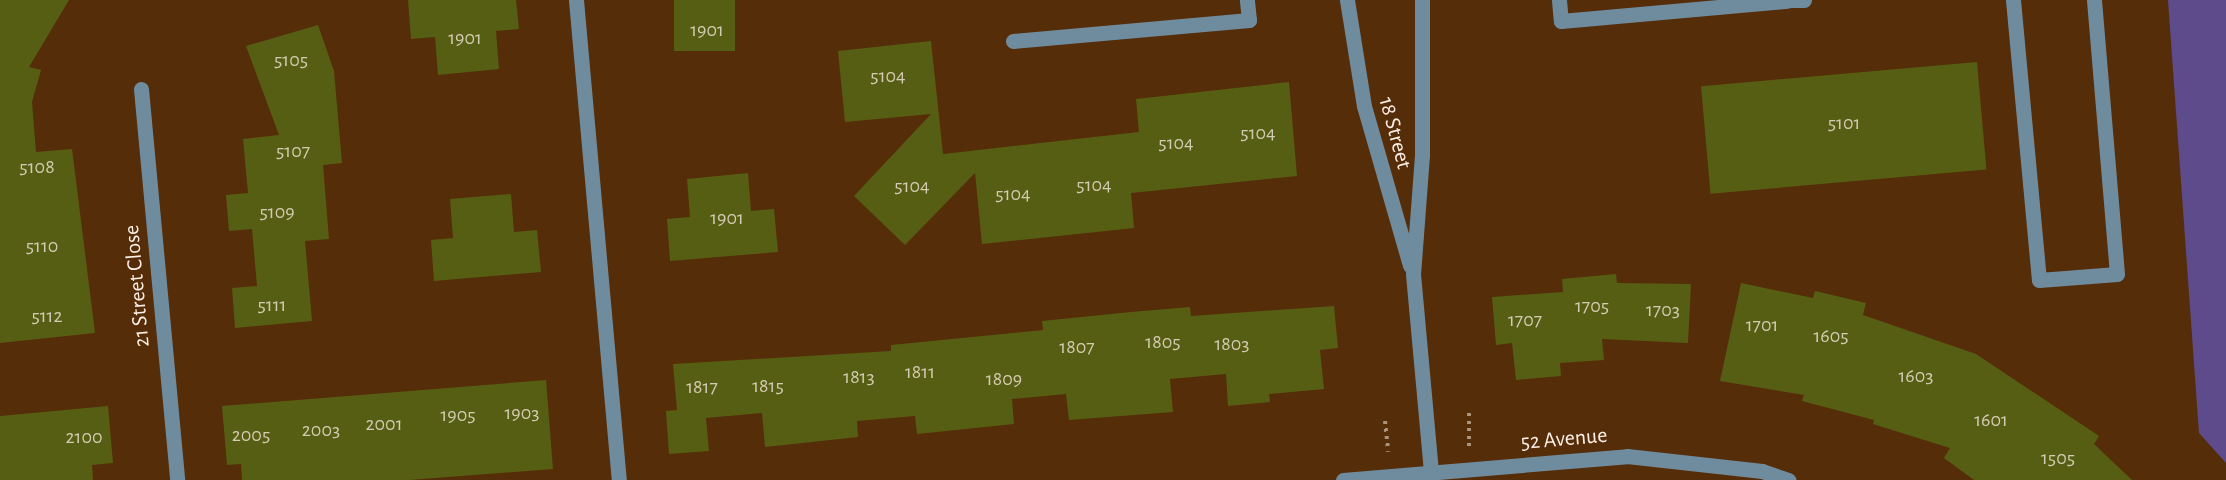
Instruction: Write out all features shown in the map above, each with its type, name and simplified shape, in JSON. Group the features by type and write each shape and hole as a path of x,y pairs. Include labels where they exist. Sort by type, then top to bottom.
{"street":[{"path":"576,0 619,480"},
{"path":"1013,41 1249,20 1247,0"},
{"name":"18 Street","path":"1347,0 1364,106 1413,274"},
{"name":"18 Street","path":"1422,0 1422,155 1413,274 1431,471"},
{"path":"1559,0 1561,21 1804,0"},
{"path":"2013,0 2039,280 2117,274 2094,0"},
{"name":"21 Street Close","path":"141,89 177,480"},
{"name":"52 Avenue","path":"1343,480 1627,456 1762,471 1788,480"}],"shaded area":[{"path":"2168,0 2226,0 2226,463 2199,433"}],"building":[{"path":"0,0 69,0 29,67 41,70 32,102 36,152 72,149 95,333 0,343"},
{"path":"408,0 516,0 519,29 496,31 499,69 438,75 435,37 411,39"},
{"path":"674,0 735,0 735,51 674,51"},
{"path":"318,25 334,71 342,163 323,165 329,239 305,241 312,321 235,328 232,288 257,286 252,229 229,231 226,195 248,193 243,139 279,135 246,46"},
{"path":"931,41 943,154 1139,132 1136,99 1289,82 1297,176 1131,193 1134,228 982,244 975,173 905,245 854,196 931,114 845,122 838,51"},
{"path":"1977,62 1986,170 1710,194 1701,86"},
{"path":"748,173 751,211 774,209 778,252 670,261 667,219 690,217 687,179"},
{"path":"511,194 514,232 537,230 541,272 434,281 431,240 453,238 450,199"},
{"path":"1616,274 1617,283 1691,284 1688,343 1602,339 1604,360 1560,363 1561,376 1516,380 1512,343 1496,345 1492,297 1563,292 1562,279"},
{"path":"1741,283 1813,298 1815,291 1866,303 1863,315 1976,354 2099,436 2094,444 2132,480 1974,480 1944,458 1950,448 1873,424 1874,420 1802,401 1804,395 1720,381"},
{"path":"1334,306 1338,348 1320,350 1324,389 1269,394 1270,402 1228,406 1226,374 1170,379 1173,412 1069,420 1066,394 1012,399 1014,424 917,434 915,416 857,421 858,437 765,447 762,413 706,418 709,451 669,454 666,411 677,410 673,364 891,351 891,345 1043,330 1042,321 1131,312 1190,307 1191,316"},
{"path":"546,380 553,469 409,480 242,480 241,464 227,465 222,406"},
{"path":"108,406 113,463 92,465 93,480 0,480 0,416"}]}
